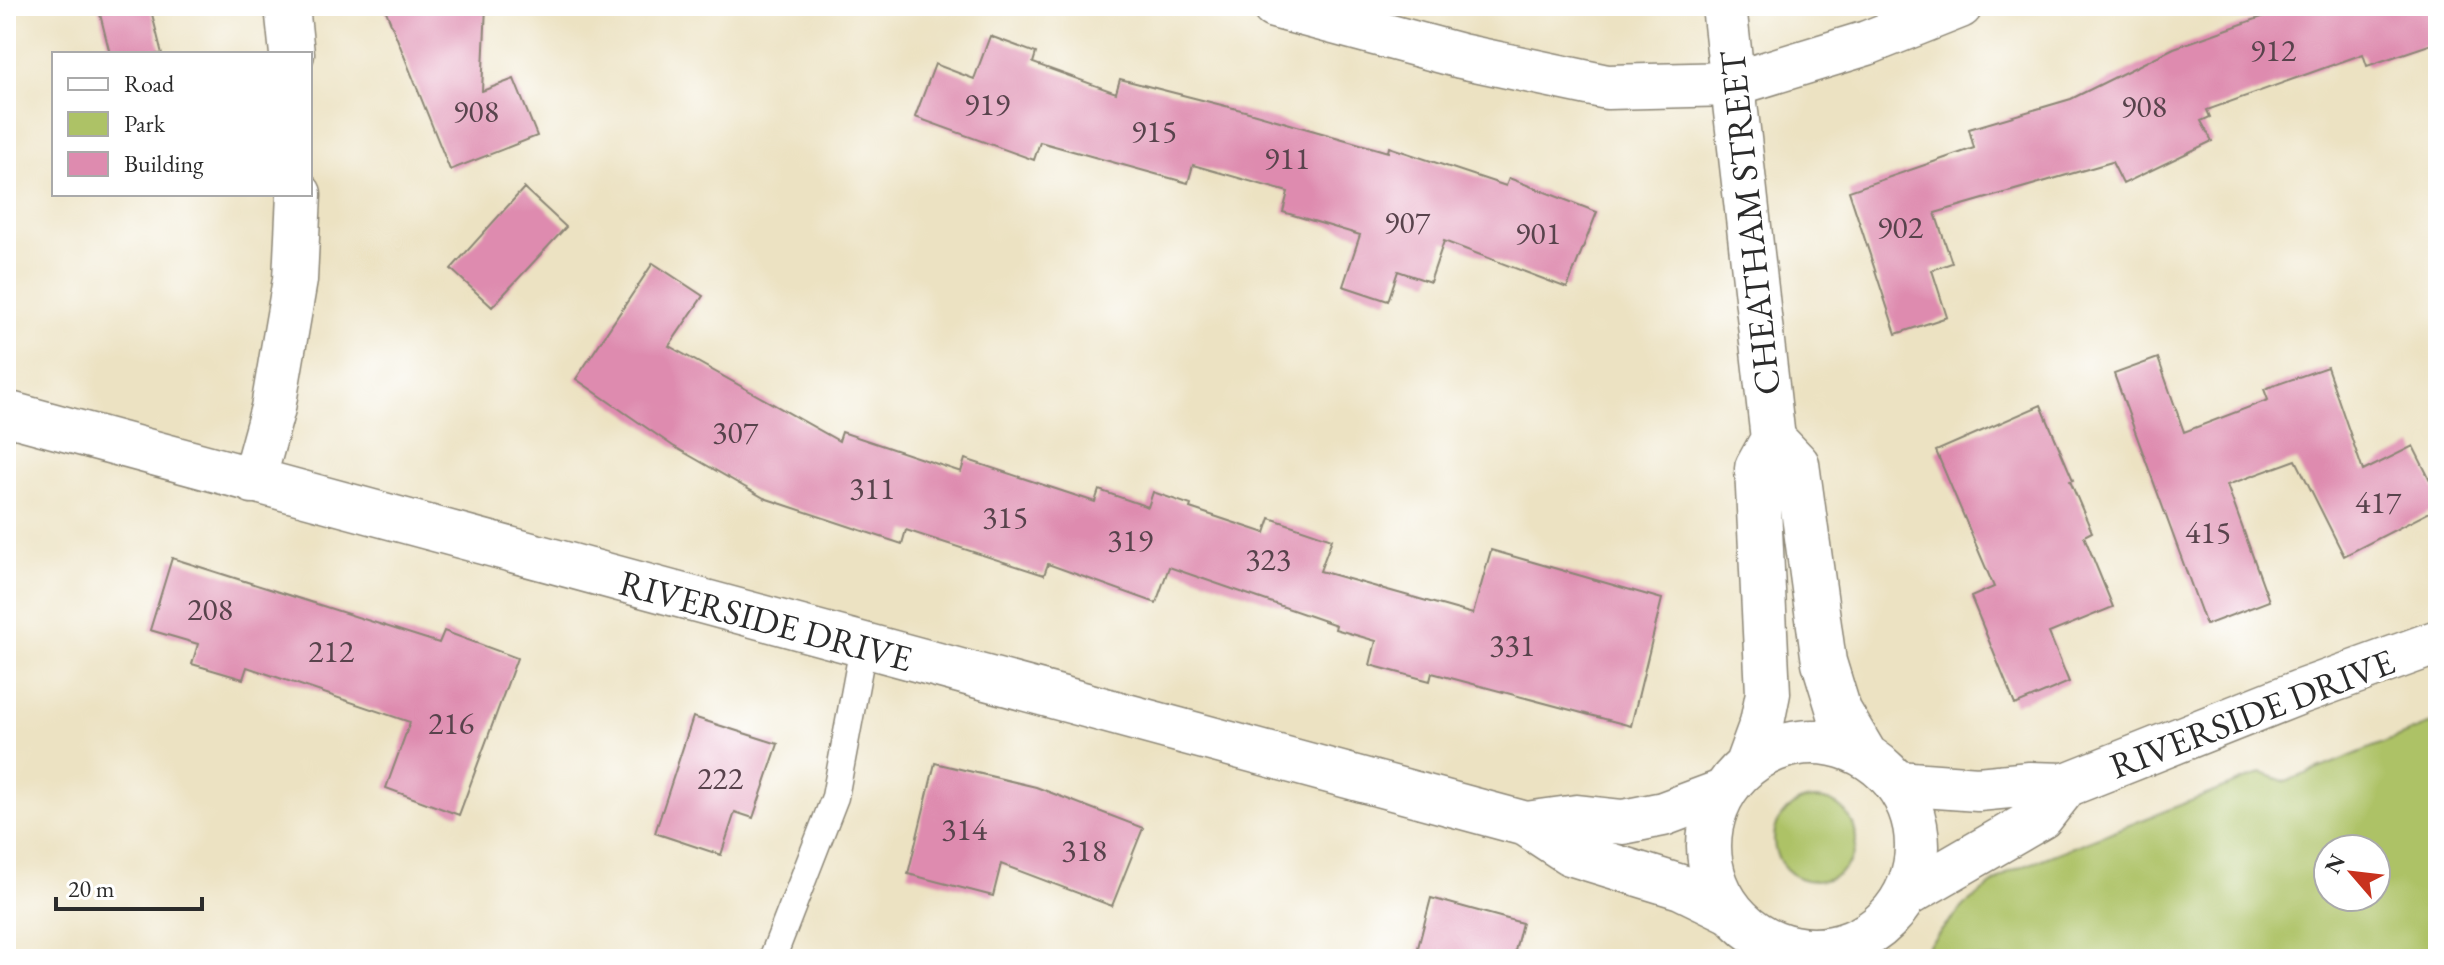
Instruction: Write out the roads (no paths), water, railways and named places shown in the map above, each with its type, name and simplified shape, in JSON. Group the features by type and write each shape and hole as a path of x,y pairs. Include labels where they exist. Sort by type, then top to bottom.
{"street":[{"path":"287,6 292,52"},
{"path":"1274,6 1461,56 1607,87 1733,84 1867,43 1960,6"},
{"name":"CHEATHAM STREET","path":"1724,6 1773,439 1757,468 1768,693 1762,723 1735,778"},
{"path":"253,481 273,408 295,280 299,196"},
{"name":"RIVERSIDE DRIVE","path":"6,413 1526,824 1570,853 1681,887 1753,935"},
{"name":"CHEATHAM STREET","path":"1773,439 1797,464 1824,662 1839,711 1865,755"},
{"name":"RIVERSIDE DRIVE","path":"1897,783 1978,789 2030,784 2066,785 2300,692 2438,642"},
{"path":"1805,741 1836,743 1865,755 1897,783 1911,809 1917,838 1915,867 1889,925 1856,942 1822,951 1788,948 1753,935 1715,884 1708,853 1711,821 1735,778 1774,748 1805,741"},
{"name":"RIVERSIDE DRIVE","path":"1526,824 1577,817 1623,822 1663,814 1735,778"},
{"name":"RIVERSIDE DRIVE","path":"1889,925 2041,817 2066,785"}],"lane":[{"path":"772,959 835,797 863,647"}]}
